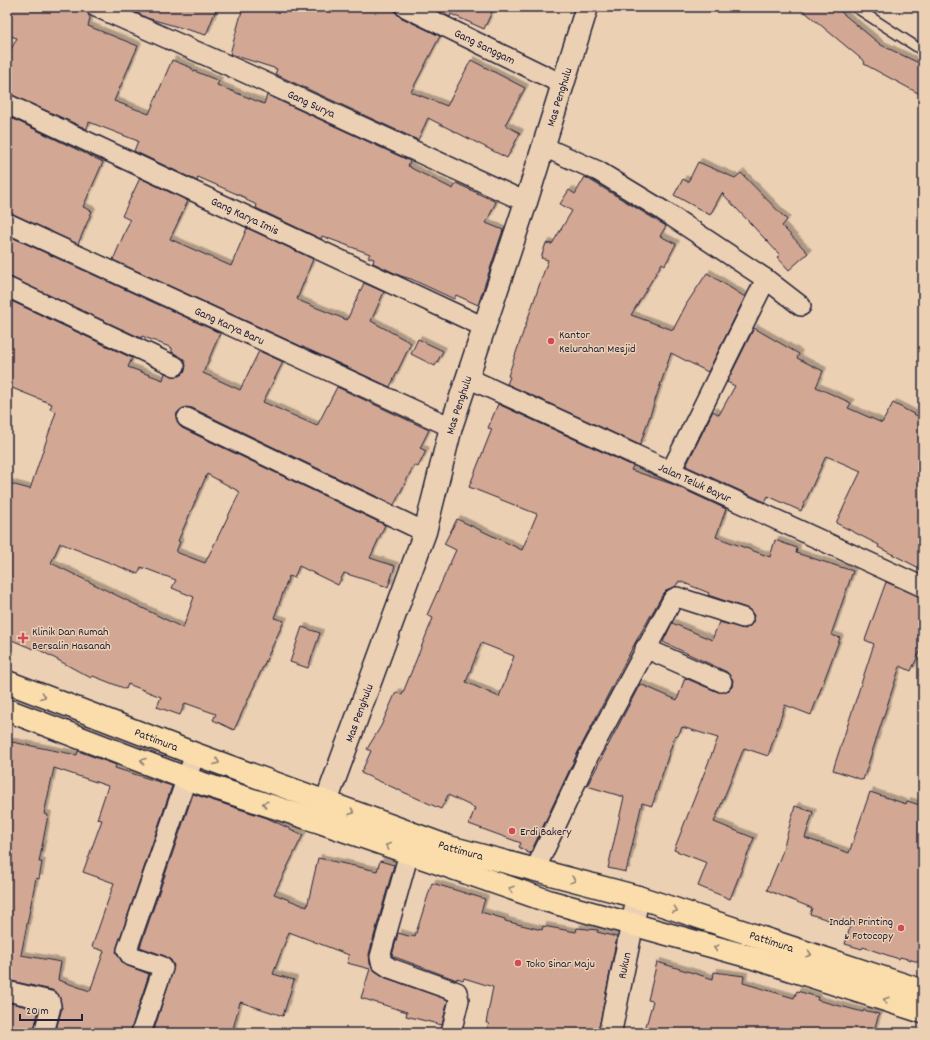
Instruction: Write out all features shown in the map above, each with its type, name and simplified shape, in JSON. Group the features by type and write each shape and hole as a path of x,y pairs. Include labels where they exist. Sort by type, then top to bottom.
{"main road":[{"name":"Pattimura","path":"7,682 195,754 449,847 638,897 923,991"},
{"name":"Pattimura","path":"7,710 188,779 548,901 633,926 754,958 923,1012"}],"street":[{"name":"Gang Surya","path":"96,7 243,72 526,202"},
{"name":"Gang Sanggam","path":"405,7 564,85"},
{"name":"Mas Penghulu","path":"326,802 425,532 451,427 544,147 587,7"},
{"name":"Gang Karya Imis","path":"7,104 484,327"},
{"path":"544,147 598,171 662,210 766,278 801,306"},
{"name":"Gang Karya Baru","path":"7,223 451,427"},
{"path":"671,471 766,278"},
{"path":"7,287 175,366"},
{"name":"Jalan Teluk Bayur","path":"468,378 923,587"},
{"path":"187,418 425,532"},
{"path":"535,870 588,757 645,648 675,597 743,618"},
{"path":"645,648 722,682"},
{"path":"141,1033 163,968 159,965 130,956 127,950 188,779 195,754"},
{"path":"409,853 380,957 381,962 390,968 457,992 459,1000 450,1033"},
{"name":"Rukun","path":"610,1033 638,897"},
{"path":"7,991 50,1001 52,1006 44,1033"}],"lane":[{"path":"855,7 923,51"}],"building":[{"path":"7,7 85,7 90,18 88,26 138,46 114,101 149,114 172,60 219,81 217,85 264,104 267,95 410,161 408,166 411,168 453,189 456,183 496,202 486,223 503,230 478,305 456,295 454,299 411,279 401,276 373,263 374,259 368,257 370,254 322,236 321,239 256,208 257,205 246,200 246,198 198,177 197,181 134,151 138,141 89,122 87,129 7,93 7,57 17,38 7,35"},
{"path":"126,7 217,7 206,35 147,18"},
{"path":"243,7 394,7 396,13 400,17 440,36 411,92 447,106 471,60 525,88 505,125 520,133 507,158 428,118 418,140 275,74 277,69 230,54"},
{"path":"430,7 494,7 484,29 451,14 450,17"},
{"path":"799,7 835,7 881,45 923,65 923,83 918,93 864,64 865,62"},
{"path":"7,116 103,162 83,207 92,211 78,244 7,211"},
{"path":"698,162 735,178 741,173 787,220 782,226 808,253 789,270 777,257 780,255 722,193 710,215 674,195 683,179 688,182"},
{"path":"585,177 666,226 660,236 676,244 665,265 662,263 631,315 673,330 687,303 707,273 745,297 708,372 671,353 640,445 507,384 510,377 508,376 548,260 541,258 546,243 552,244 572,211 560,204 569,190 575,194"},
{"path":"140,178 188,201 170,239 231,266 247,228 313,259 297,299 300,301 347,320 364,283 384,292 371,321 411,343 390,387 113,260 130,220 122,216"},
{"path":"9,236 220,333 203,373 240,390 259,351 283,362 263,402 317,426 337,387 429,430 420,448 426,451 418,467 414,465 394,505 192,408 186,407 177,413 176,419 182,428 385,525 370,558 395,566 388,587 344,573 338,585 299,566 294,578 289,576 274,618 284,621 234,730 213,720 216,714 185,703 180,715 157,707 161,697 128,684 126,689 93,676 91,678 34,647 33,649 7,638 7,483 30,489 56,412 50,409 52,404 7,386 7,299 132,358 128,367 163,380 165,373 176,377 181,375 185,371 186,365 184,359 172,352 172,348 142,336 141,338 7,276 7,242","holes":["207,474 240,492 205,563 176,552 180,542 178,541","60,543 138,574 141,567 176,580 172,588 194,597 183,628 51,563"]},
{"path":"754,328 799,354 797,358 823,371 816,387 851,403 848,408 882,423 893,403 923,419 923,570 836,523 861,471 826,456 801,511 768,496 765,502 686,466 713,411 719,415 735,386 727,382"},
{"path":"418,339 443,351 435,366 411,354"},
{"path":"498,404 633,466 631,470 672,484 726,509 716,537 770,557 775,540 797,548 796,553 853,571 831,635 840,638 811,715 785,705 768,756 744,748 714,822 754,838 730,899 698,886 707,863 674,850 718,738 682,727 678,736 675,735 652,806 642,803 626,872 608,868 624,797 587,786 640,684 677,700 685,678 718,692 728,691 732,687 733,680 727,672 663,642 672,623 712,640 719,622 745,629 753,622 754,615 746,608 708,595 709,593 679,581 675,587 668,589 663,594 635,643 578,752 530,854 519,847 521,843 469,824 475,808 448,795 441,809 361,773 371,751 367,749 381,726 396,692 402,695 433,618 427,615 456,550 444,544 457,519 522,550 537,514 469,487 492,429 488,428","holes":["481,643 514,656 499,697 466,682"]},
{"path":"886,582 923,598 923,645 911,671 900,666 863,780 833,770 874,644 865,640"},
{"path":"302,627 320,633 308,668 290,662"},
{"path":"7,741 77,755 78,751 116,765 115,768 172,786 116,952 122,962 128,966 149,974 130,1033 55,1033 62,1008 58,994 52,990 7,980","holes":["54,768 108,786 97,819 102,820 83,872 114,883 92,947 104,951 90,991 58,980 61,962 21,955 36,878 39,879 42,862 39,862 48,815 44,814"]},
{"path":"870,792 906,804 907,801 923,806 923,963 900,957 899,959 863,947 862,949 845,944 850,927 810,914 812,908 767,890 782,853 795,806 813,812 805,838 849,853"},
{"path":"193,794 267,818 303,835 274,894 307,907 318,858 377,871 380,861 394,865 369,954 370,964 375,971 386,978 448,1000 442,1025 406,1016 407,1012 361,998 370,969 347,963 349,955 289,932 273,974 294,980 283,1016 240,1002 232,1033 153,1033 174,966 171,960 165,956 140,947"},
{"path":"432,883 485,899 481,912 505,919 505,921 542,930 543,926 576,932 577,928 598,930 597,932 617,937 598,1033 486,1033 489,1023 486,1023 493,987 464,978 463,980 457,978 457,980 392,956 398,933 412,937 412,935 415,936"},
{"path":"657,962 713,979 714,972 744,976 743,983 794,998 797,991 818,997 817,1000 863,1012 864,1010 879,1014 873,1033 644,1033 653,1001 648,1000"},
{"path":"7,1002 39,1010 33,1033 14,1033 15,1030 7,1028"}],"place":[{"name":"Kantor Kelurahan Mesjid","path":"551,341"},
{"name":"Klinik Dan Rumah Bersalin Hasanah","path":"23,638"},
{"name":"Erdi Bakery","path":"512,831"},
{"name":"Indah Printing & Fotocopy","path":"901,928"},
{"name":"Toko Sinar Maju","path":"518,963"}]}
